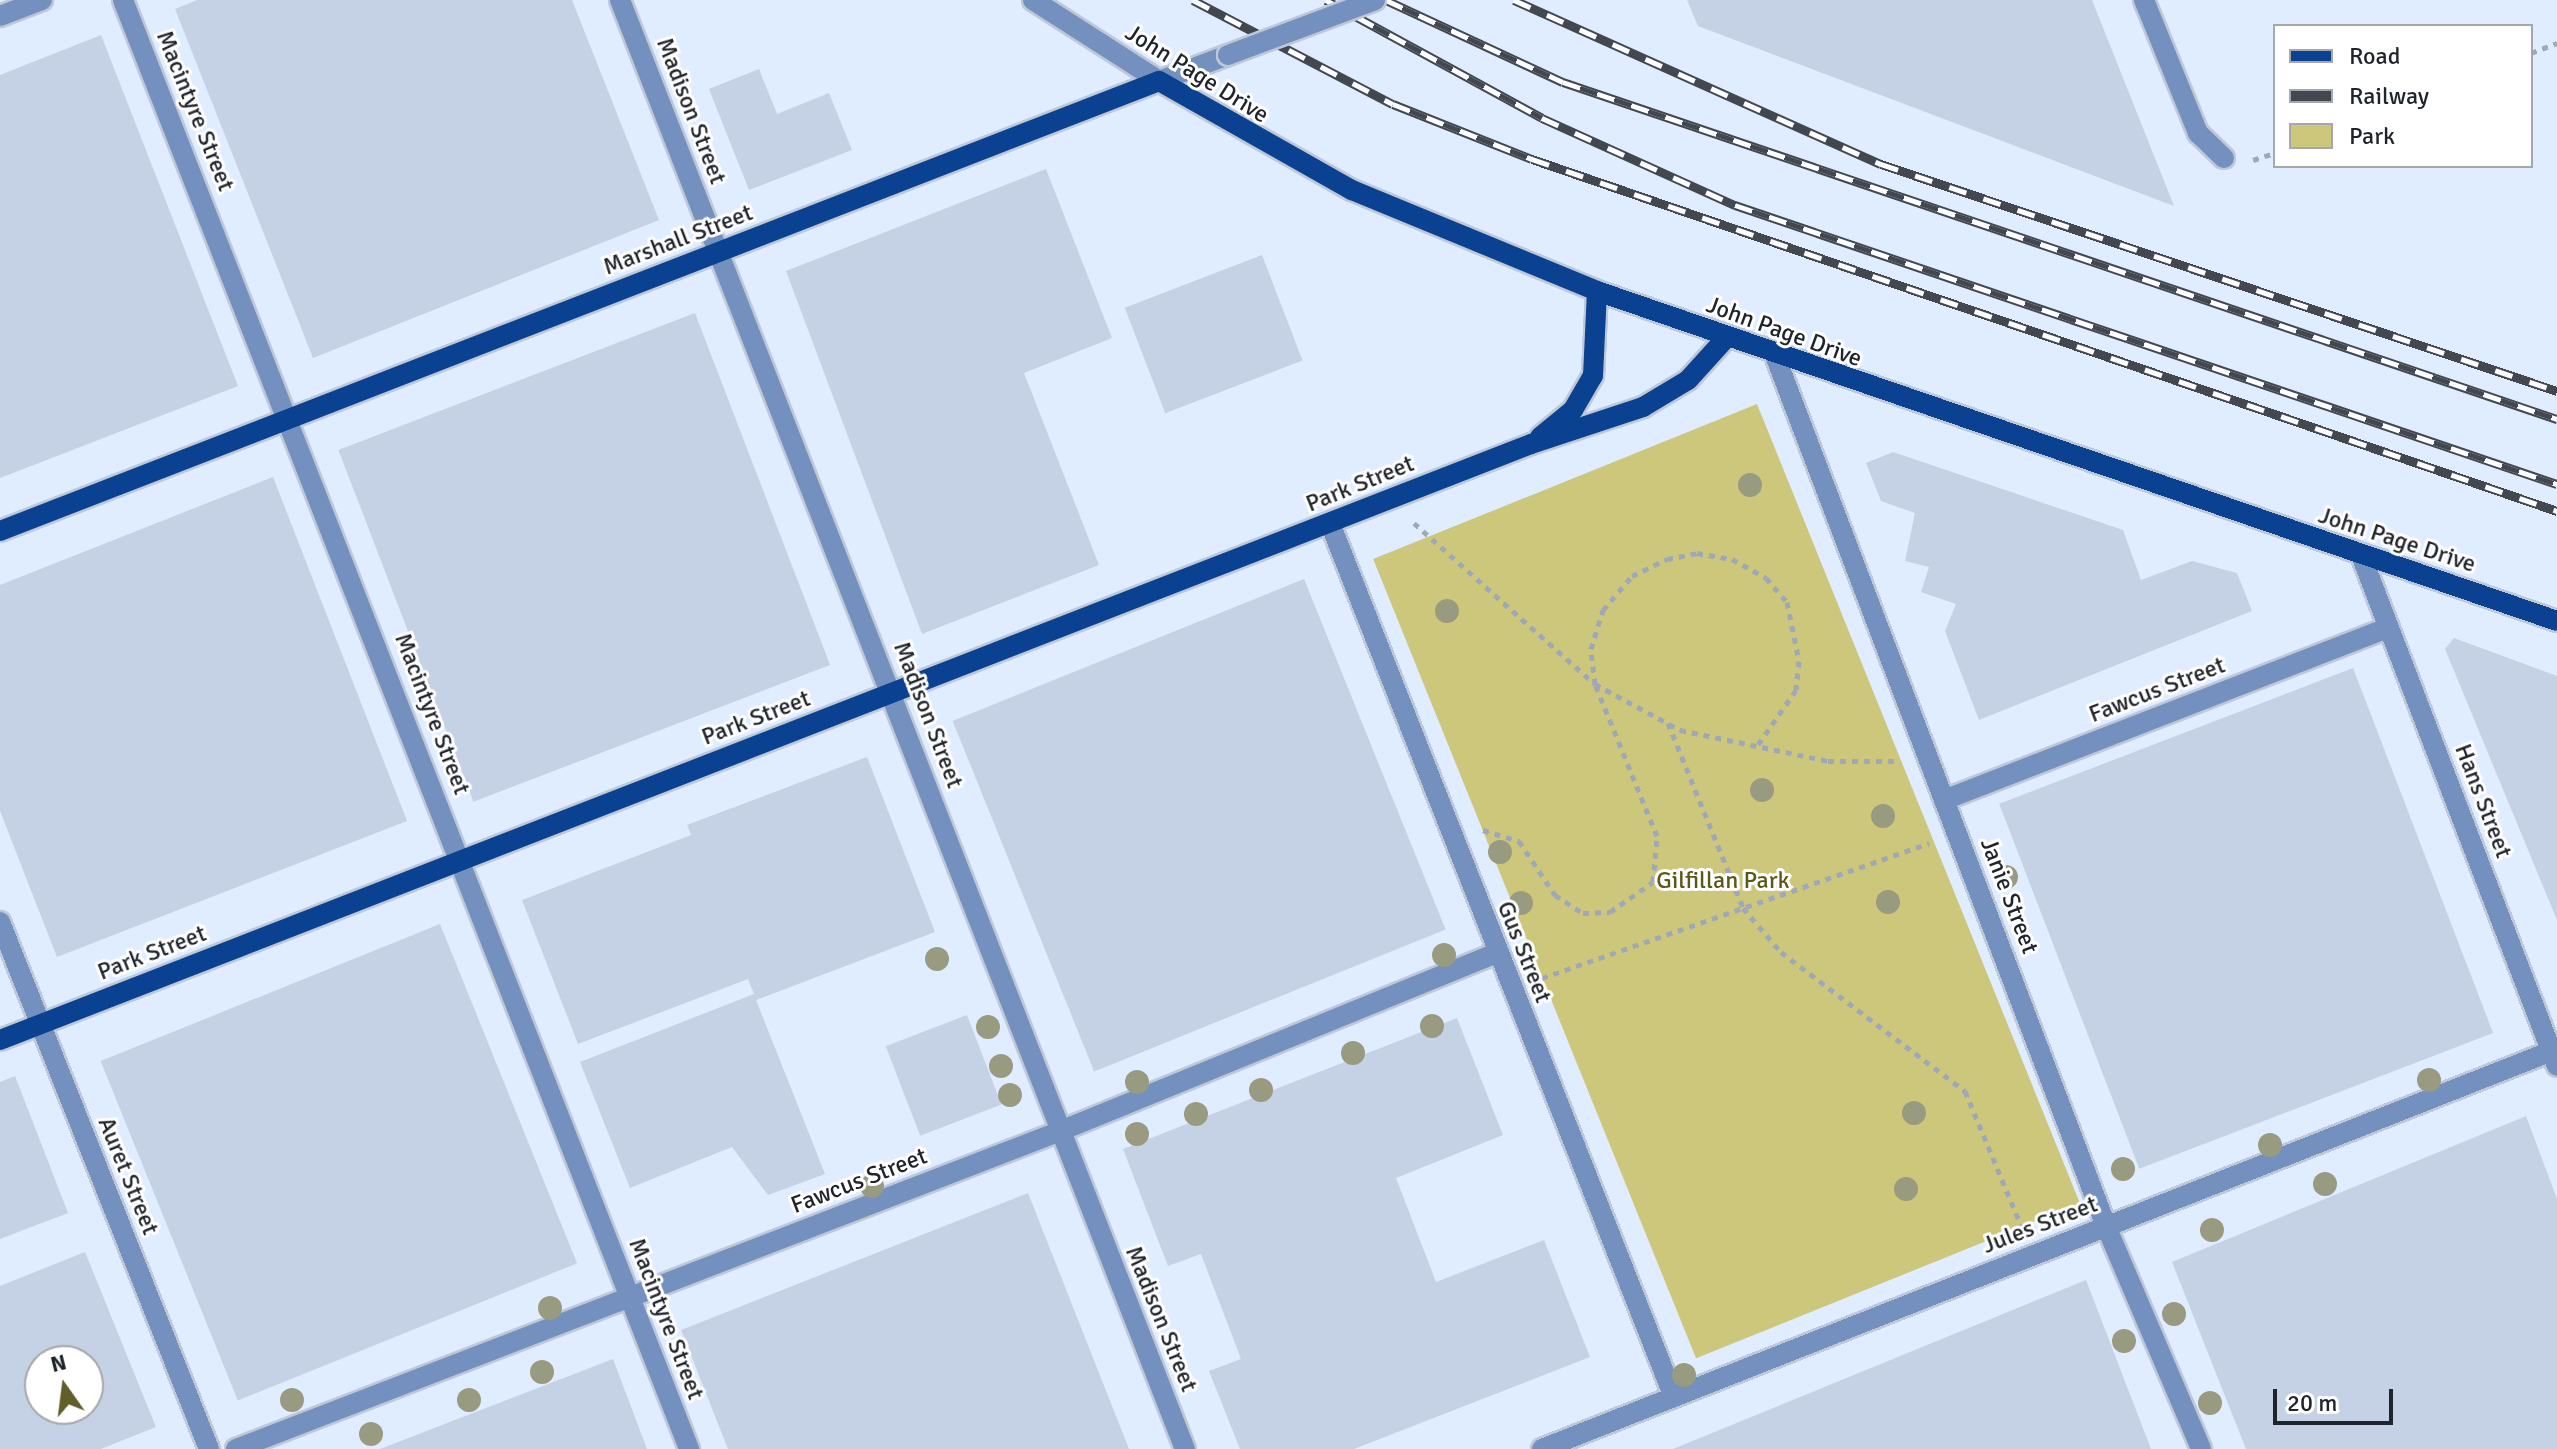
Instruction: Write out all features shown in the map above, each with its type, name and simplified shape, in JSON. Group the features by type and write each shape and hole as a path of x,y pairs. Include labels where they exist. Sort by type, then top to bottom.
{"main road":[{"name":"Marshall Street","path":"0,531 1159,81"},
{"name":"John Page Drive","path":"1159,81 1352,190 1597,291 1776,358 2557,621"},
{"name":"Park Street","path":"1531,444 1573,410 1593,376 1597,291"},
{"name":"Park Street","path":"0,1040 1531,444 1643,407 1688,380 1725,339"}],"street":[{"path":"0,16 42,0"},
{"name":"Macintyre Street","path":"123,0 462,860 689,1449"},
{"name":"Madison Street","path":"620,0 892,693 1058,1132 1185,1449"},
{"name":"John Page Drive","path":"1033,0 1159,81"},
{"name":"Marshall Street","path":"1159,81 1375,0"},
{"path":"2144,0 2198,133 2224,158"},
{"name":"Janie Street","path":"1776,358 2106,1226 2201,1449"},
{"name":"Gus Street","path":"1330,523 1496,953 1674,1397"},
{"name":"Hans Street","path":"2361,555 2555,1055"},
{"name":"Fawcus Street","path":"1944,800 2389,627"},
{"name":"Auret Street","path":"0,922 209,1449"},
{"name":"Fawcus Street","path":"236,1449 1058,1132 1496,953"},
{"name":"Jules Street","path":"1542,1449 2106,1226 2555,1055"}],"path":[{"path":"2533,52 2557,43"},
{"path":"1391,499 1595,684 1668,723 1755,749 1828,761 1929,759"},
{"path":"1451,836 1494,828 1519,841 1555,895 1583,913 1610,912 1653,882 1657,836 1595,684 1591,649 1603,610 1632,576 1697,553 1732,559 1766,578 1787,602 1799,661 1796,690 1755,749"},
{"path":"1668,723 1743,908 1781,952 1965,1091 2034,1255"},
{"path":"1511,989 1957,833"}],"green space":[{"name":"Gilfillan Park","path":"1757,404 2080,1203 1696,1358 1373,559"}],"building":[{"path":"197,0 572,0 659,220 313,358 175,9"},
{"path":"1687,0 2092,0 2174,206 1698,26"},
{"path":"101,35 238,386 0,478 0,75"},
{"path":"759,69 777,114 829,93 852,150 749,190 709,89"},
{"path":"1046,169 1112,338 1024,373 1099,565 922,634 786,271"},
{"path":"1262,255 1302,360 1165,413 1125,308"},
{"path":"695,313 830,665 473,802 338,450"},
{"path":"1893,452 2123,530 2141,580 2192,561 2237,573 2252,611 1979,720 1945,631 1956,604 1921,592 1929,567 1905,561 1915,513 1881,501 1866,463"},
{"path":"273,477 407,821 57,957 0,811 0,585"},
{"path":"1304,579 1446,929 1094,1071 953,721"},
{"path":"2454,638 2557,676 2557,920 2445,649"},
{"path":"2353,668 2493,1033 2139,1169 1999,804"},
{"path":"867,757 935,932 756,1000 825,1174 768,1195 732,1147 630,1188 580,1062 754,994 748,979 578,1044 522,900 691,835 687,825"},
{"path":"440,924 577,1263 238,1400 101,1061"},
{"path":"967,1015 1001,1105 920,1136 886,1046"},
{"path":"1457,1018 1503,1135 1396,1178 1436,1282 1544,1240 1590,1357 1354,1449 1240,1449 1209,1371 1241,1359 1201,1254 1168,1266 1123,1149"},
{"path":"15,1076 68,1213 0,1239 0,1082"},
{"path":"2526,1116 2557,1199 2557,1449 2246,1449 2172,1262"},
{"path":"1028,1193 1129,1449 728,1449 681,1330"},
{"path":"85,1252 156,1427 101,1449 0,1449 0,1286"},
{"path":"2086,1280 2151,1449 1673,1449"},
{"path":"613,1359 647,1449 380,1449"}],"railway":[{"path":"1193,0 1393,104 1532,159 2557,511"},
{"path":"1326,0 1542,118 1735,205 2557,484"},
{"path":"1386,0 1563,82 2557,419"},
{"path":"1514,0 1881,164 2557,391"}]}
